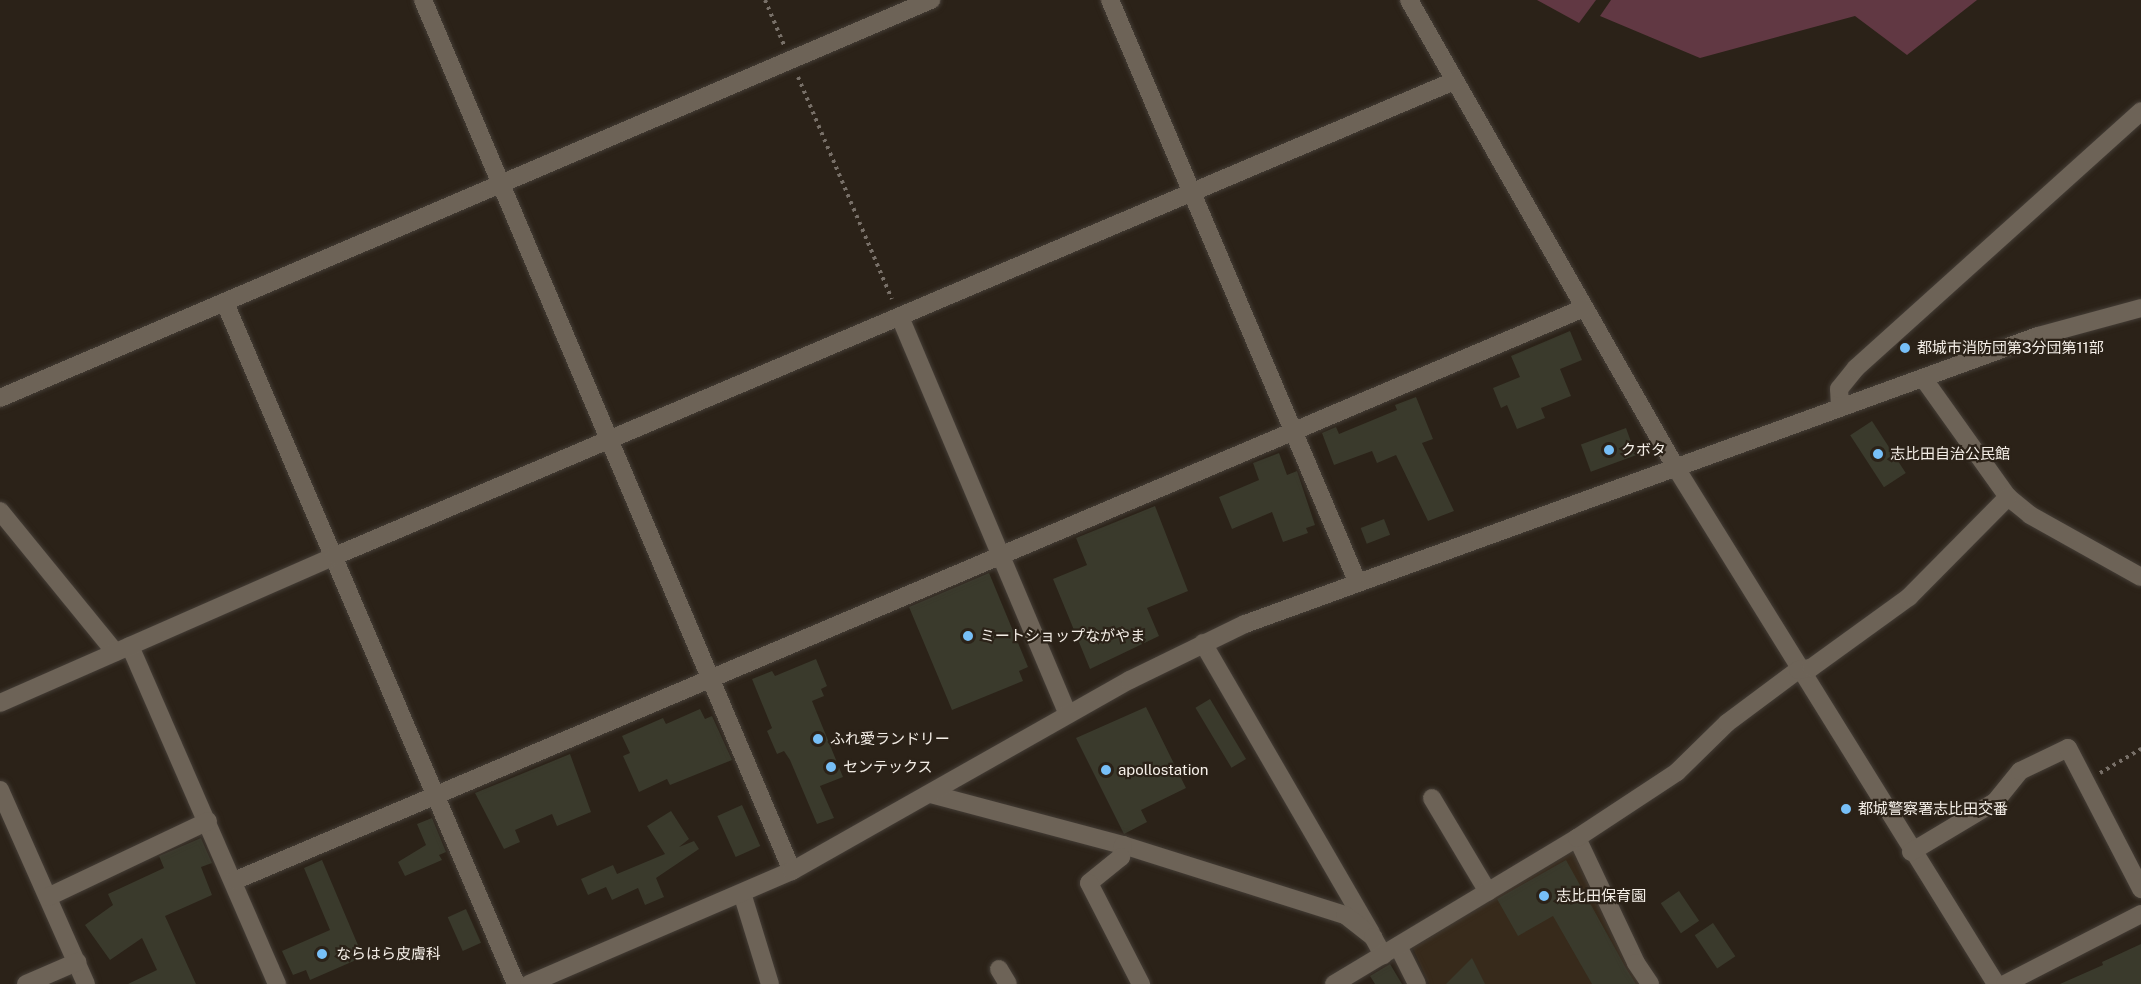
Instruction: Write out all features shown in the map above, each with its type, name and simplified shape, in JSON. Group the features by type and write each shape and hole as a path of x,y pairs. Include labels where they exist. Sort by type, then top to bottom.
{"street":[{"path":"423,0 792,871"},
{"path":"0,398 931,0"},
{"path":"1110,0 1357,581"},
{"path":"1409,0 1676,468 1798,670 1996,984"},
{"path":"0,703 335,556 1454,81"},
{"path":"1840,407 1839,389 1856,368 2141,111"},
{"path":"225,303 516,984"},
{"path":"234,880 1584,308"},
{"path":"529,984 792,871 1068,714 1203,644 1357,581 2038,336 2141,308"},
{"path":"900,316 1068,714"},
{"path":"1923,378 2008,497 2030,515 2141,576"},
{"path":"1334,984 1577,838 1677,772 1727,723 1798,670 1811,668 1909,597 2008,497"},
{"path":"0,511 122,649 207,821 278,984"},
{"path":"1203,644 1373,937"},
{"path":"1911,852 1995,802 2020,771 2067,748 2141,889"},
{"path":"0,790 86,984"},
{"path":"931,794 1124,845 1344,915 1390,950 1417,984"},
{"path":"1432,798 1488,892"},
{"path":"48,897 207,821"},
{"path":"1577,838 1636,963 1650,984"},
{"path":"1124,845 1121,857 1089,883 1141,984"},
{"path":"742,893 770,984"},
{"path":"2005,984 2141,914"},
{"path":"26,984 77,962"}],"path":[{"path":"765,0 900,316"},
{"path":"2085,783 2141,749"}],"shaded area":[{"path":"1537,0 1596,0 1579,23"},
{"path":"1611,0 1977,0 1907,55 1855,16 1700,58 1600,16"},
{"name":"志比田保育園","path":"1573,849 1643,984 1429,984 1411,944"}],"building":[{"path":"1570,331 1582,360 1560,369 1571,396 1541,408 1545,418 1517,429 1507,405 1501,408 1493,388 1520,377 1511,356"},
{"path":"1416,397 1433,439 1422,443 1454,511 1428,521 1396,455 1377,463 1372,451 1334,465 1322,433 1336,427 1339,434 1397,410 1395,405"},
{"name":"志比田自治公民館","path":"1872,421 1906,473 1884,487 1850,435"},
{"name":"クボタ","path":"1626,428 1636,455 1591,472 1581,444"},
{"path":"1279,453 1287,475 1297,471 1315,525 1306,528 1308,533 1283,542 1272,512 1232,529 1219,497 1259,480 1253,463"},
{"path":"1155,506 1188,591 1147,608 1159,636 1090,669 1053,579 1087,565 1076,538"},
{"path":"1384,519 1390,535 1367,544 1361,528"},
{"name":"ミートショップながやま","path":"989,573 1028,667 1019,671 1023,681 952,710 909,607"},
{"path":"816,659 827,686 821,689 824,696 812,701 843,777 820,786 834,818 817,824 790,760 784,751 777,754 767,731 772,728 752,679 772,671 775,676"},
{"path":"1210,699 1246,759 1231,768 1195,708"},
{"path":"1146,707 1186,788 1141,810 1147,822 1124,834 1076,738"},
{"path":"700,709 705,719 712,716 732,760 670,785 667,779 639,792 623,756 630,753 622,736 663,718 666,724"},
{"path":"570,754 591,812 557,826 552,814 515,830 520,842 504,849 475,793"},
{"path":"742,805 760,846 736,857 717,816"},
{"path":"671,811 689,839 679,847 694,841 699,849 656,878 664,897 645,905 638,888 612,900 606,887 588,895 581,879 613,865 617,874 665,854 647,826"},
{"path":"432,818 446,852 439,855 442,860 405,876 398,862 426,845 417,824"},
{"path":"201,838 212,863 201,867 212,895 165,916 196,984 128,984 157,970 142,938 110,960 85,925 113,905 108,894 164,868 159,856"},
{"name":"ならはら皮膚科","path":"322,860 363,957 310,980 306,970 293,975 282,951 330,930 304,868"},
{"path":"1566,860 1636,984 1592,984 1553,916 1518,936 1497,899"},
{"path":"1679,891 1699,921 1681,933 1661,903"},
{"path":"466,909 481,943 463,951 448,917"},
{"path":"1713,923 1735,956 1717,968 1695,935"},
{"path":"2141,944 2141,984 2060,984 2103,965 2102,962"},
{"path":"1472,958 1485,984 1446,984"},
{"path":"1390,964 1402,984 1375,984 1370,976"}],"place":[{"name":"都城市消防団第3分団第11部","path":"1905,348"},
{"name":"クボタ","path":"1609,450"},
{"name":"志比田自治公民館","path":"1878,454"},
{"name":"ミートショップながやま","path":"968,636"},
{"name":"ふれ愛ランドリー","path":"818,739"},
{"name":"センテックス","path":"831,767"},
{"name":"apollostation","path":"1106,770"},
{"name":"都城警察署志比田交番","path":"1846,809"},
{"name":"志比田保育園","path":"1544,896"},
{"name":"ならはら皮膚科","path":"322,954"}]}
